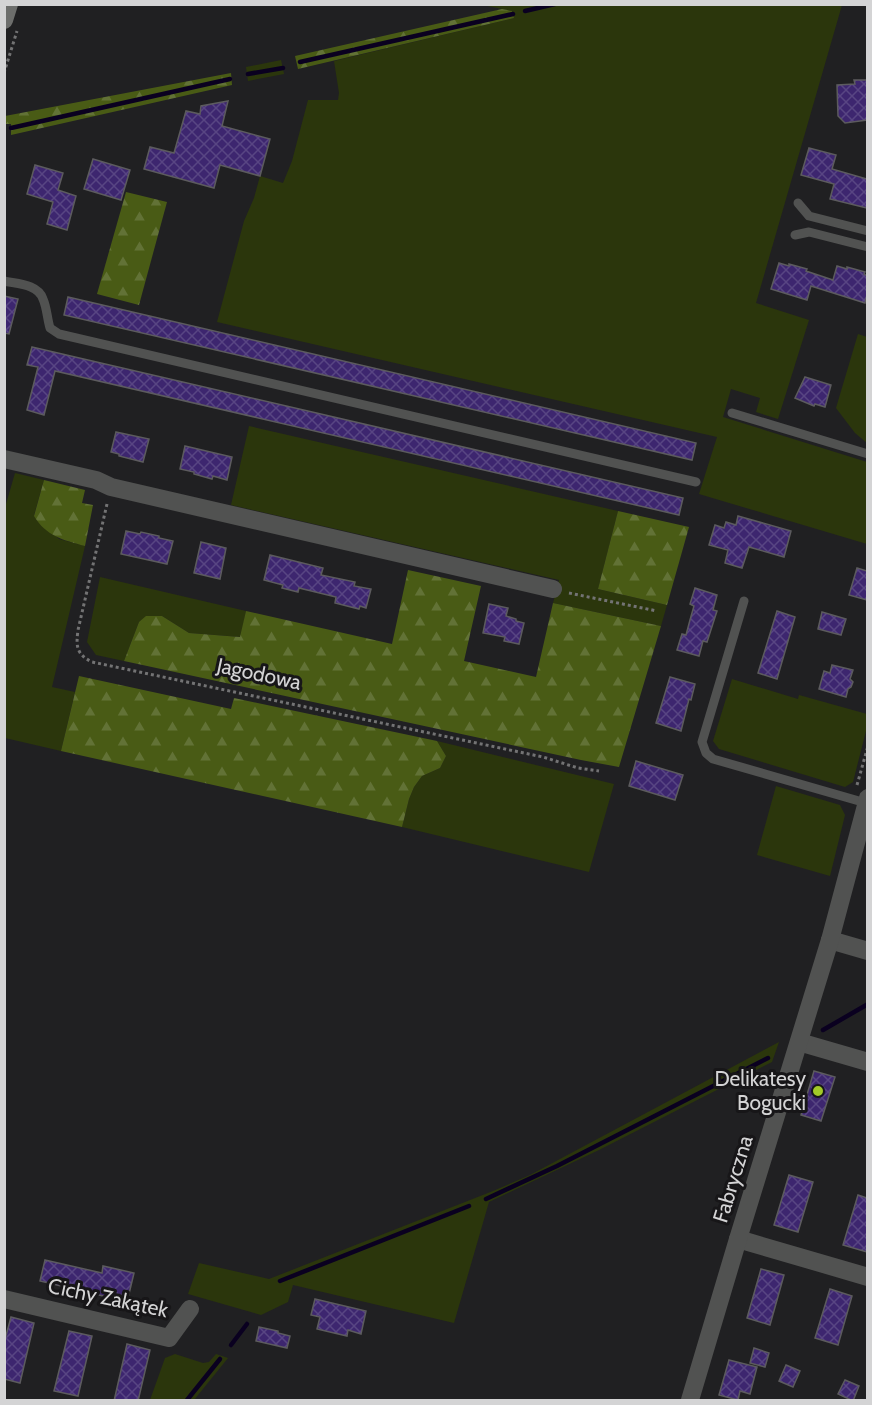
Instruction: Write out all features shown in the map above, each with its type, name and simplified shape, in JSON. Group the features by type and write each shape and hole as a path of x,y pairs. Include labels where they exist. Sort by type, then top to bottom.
{"main road":[{"path":"9,4 12,23"}],"street":[{"path":"4,459 96,480 111,487 553,590"},
{"name":"Fabryczna","path":"690,1401 830,940 867,801"},
{"path":"830,940 867,951"},
{"path":"799,1042 867,1062"},
{"path":"738,1239 867,1277"},
{"name":"Cichy Zakątek","path":"4,1299 169,1338 190,1310"}],"lane":[{"path":"798,203 809,216 867,231"},
{"path":"795,235 809,232 867,247"},
{"path":"4,280 39,291 44,300 50,328 59,334 696,482"},
{"path":"732,413 867,454"},
{"path":"744,601 702,742 706,753 713,759 867,801"}],"path":[{"path":"4,73 12,23"},
{"name":"Jagodowa","path":"111,487 76,642 79,653 84,658 92,662 543,757 578,768 599,771"},
{"path":"553,590 657,611"}],"green space":[{"path":"482,5 842,5 756,303 809,320 778,419 756,412 760,398 731,389 723,417 867,462 867,544 699,494 717,437 217,322 244,221 260,176 283,183 292,161 308,100 338,100 334,61 514,18 512,11"},
{"path":"502,9 512,11 514,18 298,69 295,56"},
{"path":"281,60 284,74 248,81 246,67"},
{"path":"231,73 232,85 11,135 11,124 5,124 5,116"},
{"path":"126,192 167,202 139,305 97,294"},
{"path":"858,334 867,337 867,443 855,433 836,408"},
{"path":"249,426 618,511 598,589 667,605 661,626 553,603 559,580 231,505"},
{"path":"15,473 44,480 34,515 59,539 85,546 52,687 75,692 61,751 5,738 4,511"},
{"path":"44,480 85,490 82,503 93,505 85,546 50,533 34,516"},
{"path":"618,511 689,527 667,605 598,589"},
{"path":"408,570 481,586 464,661 536,677 553,603 661,626 619,767 124,661 139,622 146,616 162,616 189,633 240,637 246,611 392,644"},
{"path":"100,577 246,611 241,637 189,633 162,616 139,622 124,661 96,655 87,642"},
{"path":"79,676 231,709 234,698 437,741 446,756 440,768 422,776 414,787 402,827 61,751"},
{"path":"732,679 798,699 799,695 867,714 867,727 853,782 845,787 719,749 713,741"},
{"path":"437,741 614,784 589,872 402,827 414,787 422,776 440,768 446,756"},
{"path":"776,786 840,805 845,815 830,876 757,855"},
{"path":"779,1042 772,1062 599,1150 489,1202 454,1323 293,1285 288,1302 261,1315 188,1294 199,1263 269,1279 493,1191 530,1175"},
{"path":"175,1354 203,1363 209,1362 216,1354 228,1358 194,1400 150,1400 165,1358"}],"building":[{"path":"854,80 867,80 867,120 845,123 838,116 837,85 855,84"},
{"path":"228,101 222,126 270,139 260,176 220,165 214,188 144,169 150,147 174,153 186,111 200,114 201,106"},
{"path":"809,148 836,155 832,169 867,179 867,208 830,199 834,184 801,175"},
{"path":"93,159 130,170 121,200 84,189"},
{"path":"35,165 63,173 58,190 76,196 67,230 47,224 53,202 27,194"},
{"path":"779,263 807,269 806,271 833,280 837,266 865,272 867,295 865,303 811,286 807,300 771,289"},
{"path":"4,296 18,299 9,334 4,333"},
{"path":"68,297 696,443 692,460 64,315"},
{"path":"32,347 683,498 679,515 55,371 44,415 27,410 38,367 27,365"},
{"path":"805,377 831,385 825,407 815,404 814,406 795,398"},
{"path":"116,432 149,439 143,462 111,452"},
{"path":"185,446 232,457 227,480 213,476 212,479 180,469"},
{"path":"738,516 791,531 784,557 749,547 742,568 725,563 728,550 709,545 715,525 724,528 726,522 736,525"},
{"path":"126,531 140,534 141,532 173,541 167,564 121,554"},
{"path":"201,542 226,548 220,579 194,573"},
{"path":"270,555 323,568 321,575 355,582 354,586 371,589 366,608 360,606 359,609 335,603 336,597 299,588 298,592 264,580"},
{"path":"857,568 867,571 867,600 849,595"},
{"path":"695,588 717,595 713,610 717,611 707,642 703,641 699,656 677,650 682,634 686,635 694,606 690,604"},
{"path":"489,604 508,608 506,616 524,623 519,644 504,641 505,637 483,633"},
{"path":"777,611 795,617 777,679 758,673"},
{"path":"822,612 846,619 841,635 818,629"},
{"path":"832,665 853,670 850,679 853,682 846,697 819,689 824,671 830,673"},
{"path":"670,677 695,684 681,731 656,723"},
{"path":"636,761 683,775 675,800 629,786"},
{"path":"814,1071 835,1077 821,1121 801,1115"},
{"path":"789,1175 813,1182 798,1232 774,1225"},
{"path":"858,1195 867,1198 867,1252 843,1245"},
{"path":"45,1260 102,1273 103,1266 134,1273 128,1298 113,1295 112,1298 40,1281"},
{"path":"761,1269 784,1275 770,1325 747,1318"},
{"path":"830,1289 852,1296 838,1345 815,1338"},
{"path":"315,1299 366,1311 361,1334 348,1330 347,1336 317,1329 320,1317 311,1315"},
{"path":"11,1317 34,1323 20,1383 4,1379 4,1343"},
{"path":"259,1327 290,1336 287,1348 256,1341"},
{"path":"69,1331 92,1336 78,1396 54,1391"},
{"path":"127,1344 150,1350 138,1401 114,1401"},
{"path":"754,1348 769,1353 765,1367 750,1363"},
{"path":"729,1360 757,1367 750,1394 740,1391 738,1400 719,1395"},
{"path":"786,1365 800,1371 793,1387 779,1381"},
{"path":"845,1380 859,1386 853,1401 838,1394"}],"waterway":[{"path":"525,11 555,4"},
{"path":"300,62 513,14"},
{"path":"248,74 283,68"},
{"path":"11,128 230,79"},
{"path":"823,1030 868,1004"},
{"path":"486,1199 557,1166 768,1058"},
{"path":"280,1281 469,1206"},
{"path":"231,1345 247,1324"},
{"path":"187,1400 220,1359"}],"place":[{"name":"Delikatesy Bogucki","path":"818,1091"}]}
